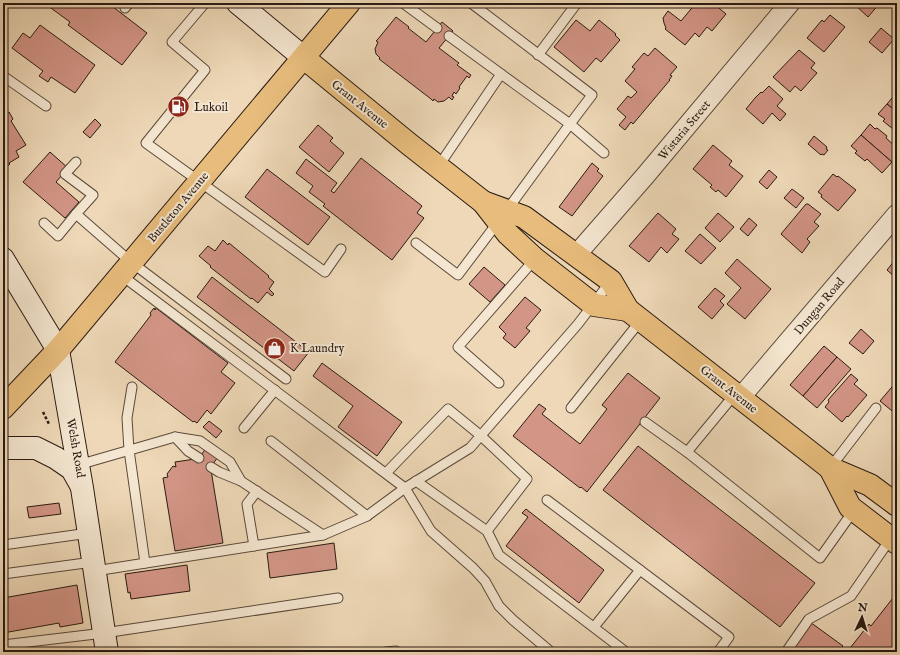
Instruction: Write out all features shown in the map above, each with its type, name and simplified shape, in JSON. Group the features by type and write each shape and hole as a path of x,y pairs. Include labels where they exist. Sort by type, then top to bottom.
{"main road":[{"name":"Grant Avenue","path":"238,3 438,167 483,202 502,216 524,217 611,281 634,315 830,468 870,484 897,505"},
{"name":"Bustleton Avenue","path":"3,408 58,350 349,3"},
{"name":"Grant Avenue","path":"502,216 508,234 536,259 594,305 634,315"},
{"name":"Welsh Road","path":"3,260 58,350 82,488 105,642"},
{"path":"3,448 36,448 56,458 72,469 82,488"},
{"name":"Grant Avenue","path":"830,468 850,507 894,540"}],"street":[{"name":"Wistaria Street","path":"576,256 790,3"},
{"name":"Dungan Road","path":"738,396 897,214"}],"lane":[{"path":"205,3 172,42 205,70 146,143 325,272 342,249"},
{"path":"403,3 437,28"},
{"path":"416,243 458,275 592,95 471,3"},
{"path":"538,55 577,3"},
{"path":"449,36 570,124 604,152"},
{"path":"438,167 501,74"},
{"path":"3,76 46,106"},
{"path":"44,223 58,236 93,195 65,174 76,162"},
{"path":"76,214 126,269 275,390 405,488 431,531 473,568 485,581 498,606 552,652"},
{"path":"499,383 458,347 536,259"},
{"path":"126,269 286,378"},
{"path":"3,574 145,563 254,546 323,535 367,516 405,488 470,448 578,324 611,281"},
{"path":"571,408 634,315"},
{"path":"132,387 127,418 129,450 145,563"},
{"path":"244,428 275,390"},
{"path":"687,452 738,396"},
{"path":"386,473 448,408 480,435 527,479 487,530"},
{"path":"830,468 876,408"},
{"path":"645,422 687,452 820,558 854,510"},
{"path":"78,465 175,437 200,441 230,462 241,481"},
{"path":"175,437 188,451 199,458"},
{"path":"271,441 367,516"},
{"path":"211,467 241,481 323,535"},
{"path":"416,481 487,530 500,555 626,652"},
{"path":"254,546 247,504 257,491"},
{"path":"547,500 729,637 718,652"},
{"path":"3,545 89,533"},
{"path":"786,652 808,619 851,596 894,540"},
{"path":"594,627 640,570"},
{"path":"3,645 105,642 338,598"}],"path":[{"path":"43,412 50,425"}],"building":[{"path":"44,3 108,3 147,33 122,65 68,25 70,22"},
{"path":"696,3 713,3 726,14 712,31 707,27 699,37 695,33 685,45 665,29 663,18 668,11 681,21"},
{"path":"853,3 880,3 868,17"},
{"path":"830,15 845,27 824,52 807,38 822,20 824,22"},
{"path":"396,17 426,42 442,22 453,31 439,48 459,63 457,65 471,75 469,78 467,76 456,94 454,92 452,96 454,97 452,100 449,97 444,101 438,102 434,99 433,101 379,59 380,58 376,54 375,49 378,42 376,41"},
{"path":"576,20 590,31 599,20 616,34 615,35 620,40 601,62 596,58 584,72 554,47"},
{"path":"40,25 95,65 75,93 51,77 48,82 39,76 43,71 12,48 23,33 30,38"},
{"path":"881,28 894,39 882,53 869,42"},
{"path":"655,48 677,67 670,75 672,76 670,80 633,124 631,122 625,130 619,125 626,117 617,109 628,96 631,98 637,92 625,81 635,69 632,67 644,53 648,56"},
{"path":"799,50 815,63 811,68 817,73 801,91 795,86 790,92 773,77"},
{"path":"769,86 783,99 777,106 786,114 780,121 772,113 763,124 746,109 761,92 762,93"},
{"path":"897,92 897,112 887,104"},
{"path":"887,104 897,112 897,129 894,127 893,129 883,121 885,119 878,114"},
{"path":"3,107 7,113 9,112 13,119 11,121 26,145 16,151 19,157 9,163 10,164 6,167 8,170 3,174"},
{"path":"95,119 101,125 90,138 83,132"},
{"path":"870,124 875,129 877,128 887,136 886,138 897,148 897,156 892,162 861,135"},
{"path":"318,125 333,138 330,141 344,153 329,172 299,147"},
{"path":"861,135 892,162 882,173 867,159 865,161 855,153 857,151 851,146"},
{"path":"814,136 827,147 826,149 828,150 824,155 821,155 808,144"},
{"path":"713,145 732,161 729,165 743,176 726,197 718,190 716,192 710,187 712,185 693,169"},
{"path":"50,152 68,168 56,182 79,202 65,218 23,182"},
{"path":"361,158 422,206 417,213 424,218 392,260 323,206 325,204 309,192 313,186 296,173 306,159 337,183 331,191 334,193"},
{"path":"592,163 599,169 597,171 603,176 572,216 559,207"},
{"path":"267,169 330,217 308,245 245,197"},
{"path":"769,170 777,177 767,189 759,182"},
{"path":"833,174 837,177 838,176 856,190 838,211 821,197 822,195 818,192"},
{"path":"792,189 804,198 796,208 784,198"},
{"path":"806,204 821,214 814,222 819,226 807,239 810,242 802,253 781,234"},
{"path":"658,213 676,229 672,234 679,239 667,253 661,247 649,262 629,246"},
{"path":"718,213 734,227 720,242 705,228"},
{"path":"749,218 757,225 748,236 740,229"},
{"path":"700,234 716,248 701,264 685,251"},
{"path":"223,240 228,245 229,243 269,276 268,277 274,282 269,289 274,294 272,296 267,292 258,303 210,267 211,266 199,256 208,246 215,251"},
{"path":"897,255 897,279 887,270"},
{"path":"737,259 771,289 745,319 727,304 741,288 725,273"},
{"path":"484,267 505,285 490,302 469,284"},
{"path":"212,277 309,352 294,371 197,297"},
{"path":"715,288 725,296 720,301 724,305 712,319 698,307"},
{"path":"525,297 541,310 526,328 530,331 515,348 503,338 506,334 499,327"},
{"path":"154,308 228,363 221,372 235,383 211,414 207,410 197,423 194,421 193,422 115,362 151,315 150,313"},
{"path":"861,329 874,341 863,354 849,343"},
{"path":"824,346 837,357 803,396 790,385"},
{"path":"837,357 851,369 817,408 803,396"},
{"path":"322,363 402,422 377,456 338,427 353,406 313,376"},
{"path":"628,373 660,398 587,492 513,436 539,404 546,409 542,414 580,444 607,409 602,405"},
{"path":"851,374 858,380 854,384 867,395 842,422 825,407 829,402 828,400"},
{"path":"897,381 897,415 880,401"},
{"path":"209,421 222,431 216,438 203,427"},
{"path":"638,446 815,583 780,627 603,490"},
{"path":"206,448 218,457 209,469 211,470 223,543 175,551 163,478 168,477 167,474 173,466 176,467 175,462 195,459 198,460"},
{"path":"59,503 61,514 29,518 27,507"},
{"path":"526,509 604,570 579,603 506,546 528,517 522,513"},
{"path":"334,543 337,569 270,578 267,553"},
{"path":"187,565 190,591 131,599 130,592 128,593 125,574"},
{"path":"77,585 83,623 60,627 59,623 3,633 3,598"},
{"path":"896,594 897,652 847,652 869,624 871,626"},
{"path":"810,622 843,646 838,652 796,652 790,648"}],"place":[{"name":"Lukoil","path":"178,107"},
{"name":"K Laundry","path":"275,348"}]}
